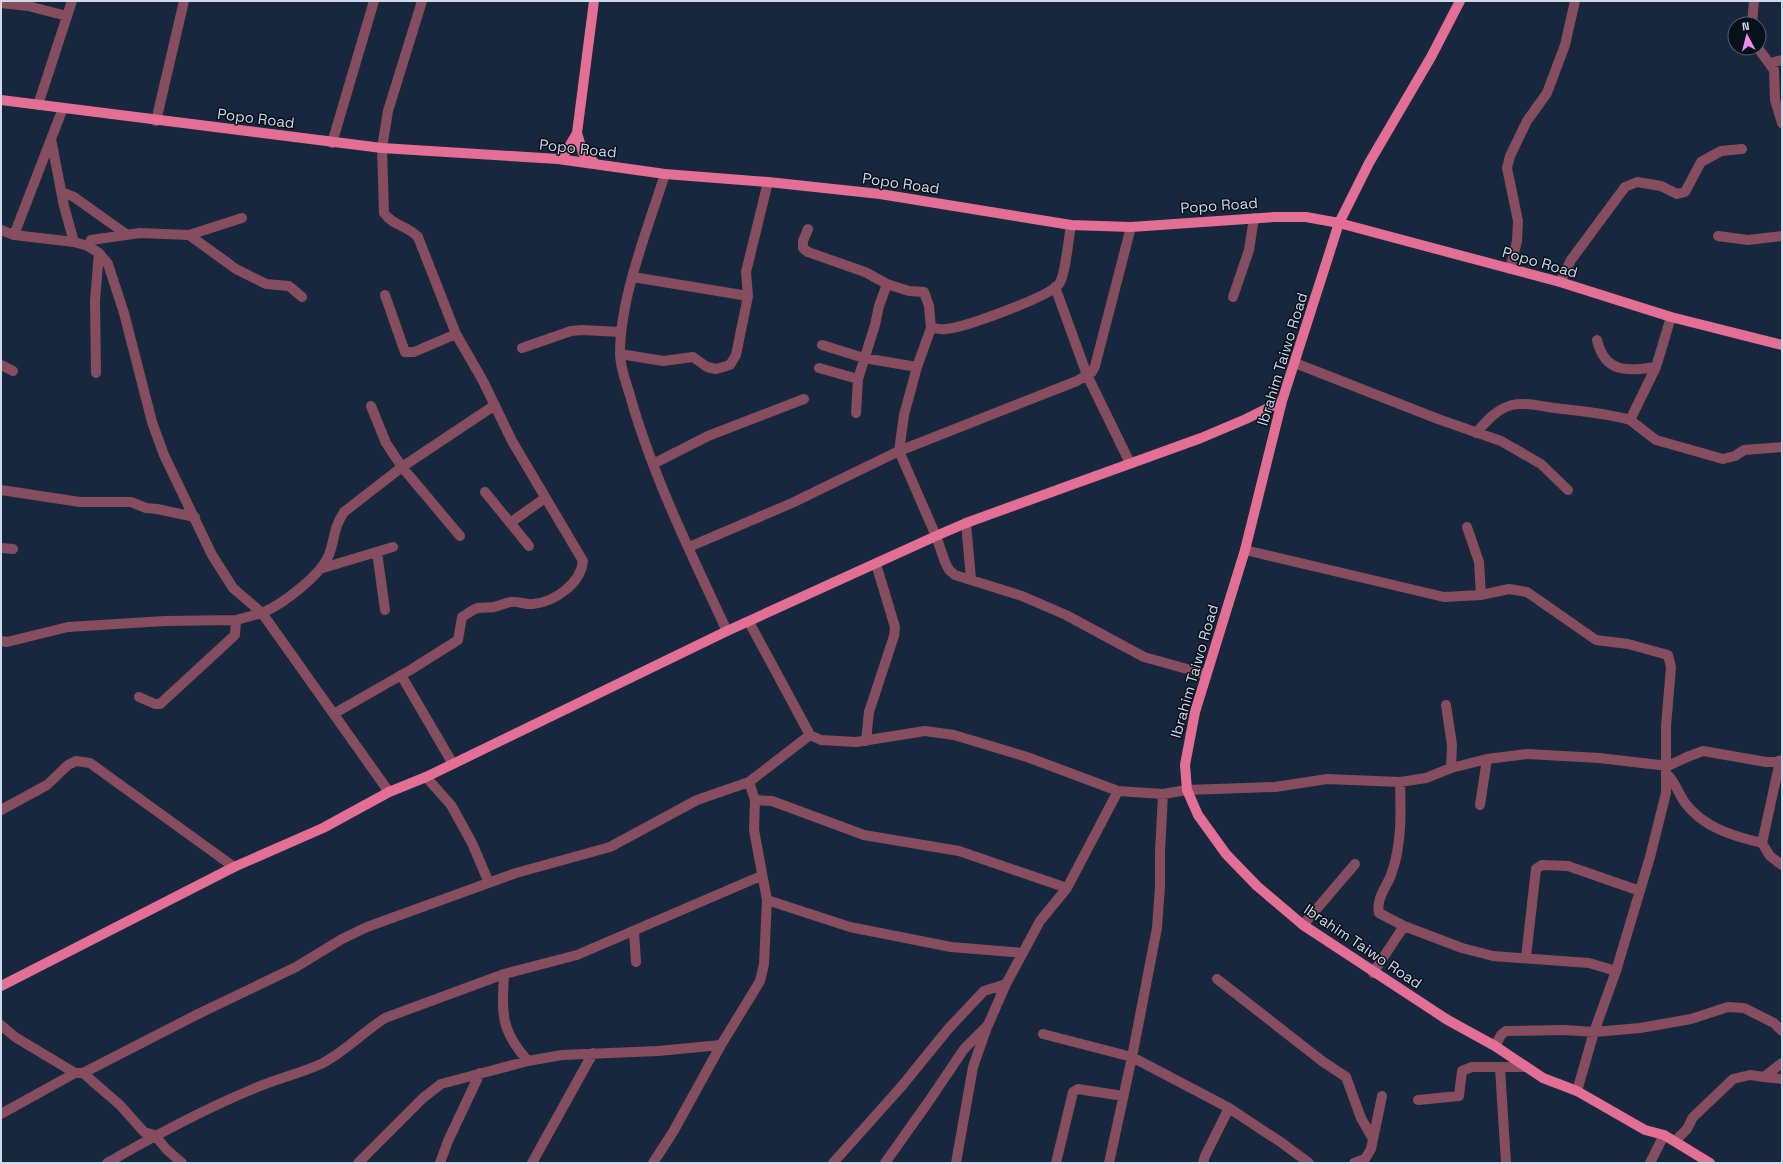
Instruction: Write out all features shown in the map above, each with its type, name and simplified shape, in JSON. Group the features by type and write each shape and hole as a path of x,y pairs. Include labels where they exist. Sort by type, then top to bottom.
{"main road":[{"path":"558,159 566,152 577,133 593,1"},
{"name":"Ibrahim Taiwo Road","path":"1460,1 1431,57 1369,163 1339,223 1282,401 1245,550 1205,674 1195,712 1185,765 1187,790 1198,815 1226,854 1257,886 1303,925 1373,973 1446,1019 1495,1046 1543,1078 1577,1091 1645,1130 1664,1134 1710,1163"},
{"name":"Popo Road","path":"1,100 156,121 382,148 558,159 665,174 768,182 880,194 1071,225 1131,226 1254,218 1306,217 1339,223 1560,282 1671,317 1782,345"},
{"path":"577,133 583,153 596,164"},
{"path":"1,986 234,867 323,828 388,792 426,777 727,631 966,523 1220,430 1282,401"}],"street":[{"path":"38,105 72,1"},
{"path":"156,121 184,1"},
{"path":"332,142 374,1"},
{"path":"335,713 458,640 462,617 468,613 478,608 492,608 512,602 533,604 547,601 561,593 578,577 582,570 583,561 512,441 456,334 418,237 411,229 389,220 384,213 382,148 388,111 422,1"},
{"path":"1510,269 1517,241 1518,221 1507,168 1510,156 1527,121 1547,92 1565,45 1575,1"},
{"path":"1753,16 1754,1"},
{"path":"1,3 28,6 67,16"},
{"path":"1764,56 1774,70 1775,100 1782,123"},
{"path":"1770,63 1782,60"},
{"path":"14,234 63,108"},
{"path":"51,139 64,206 74,242"},
{"path":"1560,282 1571,260 1625,187 1637,182 1661,186 1677,194 1685,192 1689,188 1702,162 1721,151 1742,149"},
{"path":"665,174 628,295 621,332 620,354 624,378 654,464 727,631"},
{"path":"620,354 663,361 693,357 707,367 716,369 730,365 736,355 748,296 746,272 768,182"},
{"path":"62,192 74,197 126,234"},
{"path":"88,246 91,240 140,232 189,235 242,218"},
{"path":"1233,297 1249,250 1254,218"},
{"path":"931,328 946,329 968,324 1040,297 1055,287 1061,280 1071,225"},
{"path":"689,547 792,503 899,451 1077,381 1092,372 1095,366 1131,226"},
{"path":"808,229 803,245 803,248 808,252 859,269 887,284 909,291 924,292 929,306 931,328 917,367 904,415 899,451 949,570 955,575 1022,596 1066,615 1144,657 1205,674"},
{"path":"1,230 14,234 74,242 88,246 99,253 108,264 124,312 152,422 164,455 212,555 233,588 262,613 335,713 388,792"},
{"path":"189,235 236,269 266,284 289,286 302,297"},
{"path":"1718,236 1748,240 1782,236"},
{"path":"96,373 95,301 99,253"},
{"path":"633,277 748,296"},
{"path":"856,413 858,379 887,284"},
{"path":"1055,287 1087,375 1130,463"},
{"path":"385,296 405,352 414,352 456,334"},
{"path":"1630,420 1656,367 1671,317"},
{"path":"522,348 570,331 582,330 621,332"},
{"path":"1597,340 1599,348 1610,365 1618,368 1635,370 1656,367"},
{"path":"822,345 864,358 917,367"},
{"path":"1295,363 1501,442 1541,464 1568,490"},
{"path":"1,365 13,371"},
{"path":"818,368 858,379"},
{"path":"654,464 708,436 804,399"},
{"path":"1476,433 1492,416 1502,409 1511,405 1524,404 1587,411 1630,420 1656,440 1723,459 1735,456 1744,450 1782,447"},
{"path":"1,641 7,642 68,626 165,621 236,620 262,613 277,606 322,568 330,552 337,522 344,512 402,467 494,405"},
{"path":"371,406 386,443 402,467 460,536"},
{"path":"1,490 80,502 130,502 146,508 195,517"},
{"path":"485,492 529,546"},
{"path":"510,523 546,498"},
{"path":"966,523 970,579"},
{"path":"1467,527 1479,562 1481,595"},
{"path":"322,568 393,547"},
{"path":"1,548 13,549"},
{"path":"1245,550 1444,597 1481,595 1509,589 1527,592 1596,640 1628,644 1668,655 1671,667 1666,726 1668,770 1662,813 1616,971 1594,1032 1577,1091"},
{"path":"377,552 385,610"},
{"path":"866,741 869,712 894,636 895,627 876,564"},
{"path":"139,697 155,704 160,704 235,635 236,620"},
{"path":"749,622 810,734 821,740 838,742 866,741 925,731 954,735 1027,757 1118,791 1163,794 1187,790 1276,787 1327,779 1400,782 1426,778 1451,768 1487,759 1527,754 1599,758 1668,770 1703,751 1766,762 1781,760"},
{"path":"401,675 453,764"},
{"path":"1446,705 1452,745 1451,768"},
{"path":"1,1114 79,1073 296,967 342,939 367,927 516,873 610,847 697,800 749,782 810,734"},
{"path":"1480,804 1487,759"},
{"path":"1762,843 1781,760"},
{"path":"1,810 47,786 68,765 76,761 90,763 234,867"},
{"path":"1668,770 1684,801 1701,820 1723,832 1762,843 1770,856 1782,865"},
{"path":"426,777 451,805 472,843 488,883"},
{"path":"654,1163 674,1132 721,1045 760,981 764,964 767,900 761,876 754,830 755,800 749,782"},
{"path":"1400,782 1401,823 1398,851 1391,875 1378,901 1377,907 1379,912 1404,926 1462,948 1493,956 1589,963 1616,971"},
{"path":"956,1163 973,1068 988,1025 1006,984 1040,921 1067,888 1118,791"},
{"path":"1109,1163 1132,1057 1157,928 1163,794"},
{"path":"755,800 772,801 864,835 959,851 1067,888"},
{"path":"1303,925 1355,864"},
{"path":"1526,958 1536,869 1542,865 1568,866 1640,891"},
{"path":"107,1163 155,1136 253,1089 321,1064 358,1040 370,1027 385,1018 504,974 577,955 761,876"},
{"path":"767,900 850,927 951,947 1023,953"},
{"path":"1373,973 1404,926"},
{"path":"634,931 636,962"},
{"path":"504,974 502,1012 506,1029 517,1048 528,1060"},
{"path":"1217,979 1322,1061 1346,1077 1361,1118 1373,1139"},
{"path":"833,1163 901,1088 949,1028 984,991 1006,984"},
{"path":"1495,1046 1501,1035 1506,1031 1564,1030 1594,1032 1659,1026 1691,1019 1728,1007 1744,1008 1774,1023 1782,1031"},
{"path":"1,1025 14,1036 79,1073 120,1105 144,1132 155,1136 166,1149 182,1163"},
{"path":"885,1163 964,1049 988,1025"},
{"path":"1043,1034 1132,1057 1229,1108 1309,1163"},
{"path":"358,1163 423,1098 441,1084 528,1060 562,1055 658,1051 721,1045"},
{"path":"532,1163 593,1053"},
{"path":"1764,1077 1782,1063"},
{"path":"1418,1100 1459,1096 1462,1071 1464,1069 1472,1067 1526,1067"},
{"path":"1500,1068 1506,1163"},
{"path":"440,1163 448,1141 480,1073"},
{"path":"1676,1141 1687,1129 1693,1117 1733,1079 1750,1075 1782,1079"},
{"path":"1056,1163 1073,1092 1078,1089 1123,1096"},
{"path":"1354,1163 1365,1159 1371,1149 1382,1096"},
{"path":"1204,1163 1205,1156 1229,1108"},
{"path":"1650,1163 1664,1134"}]}
